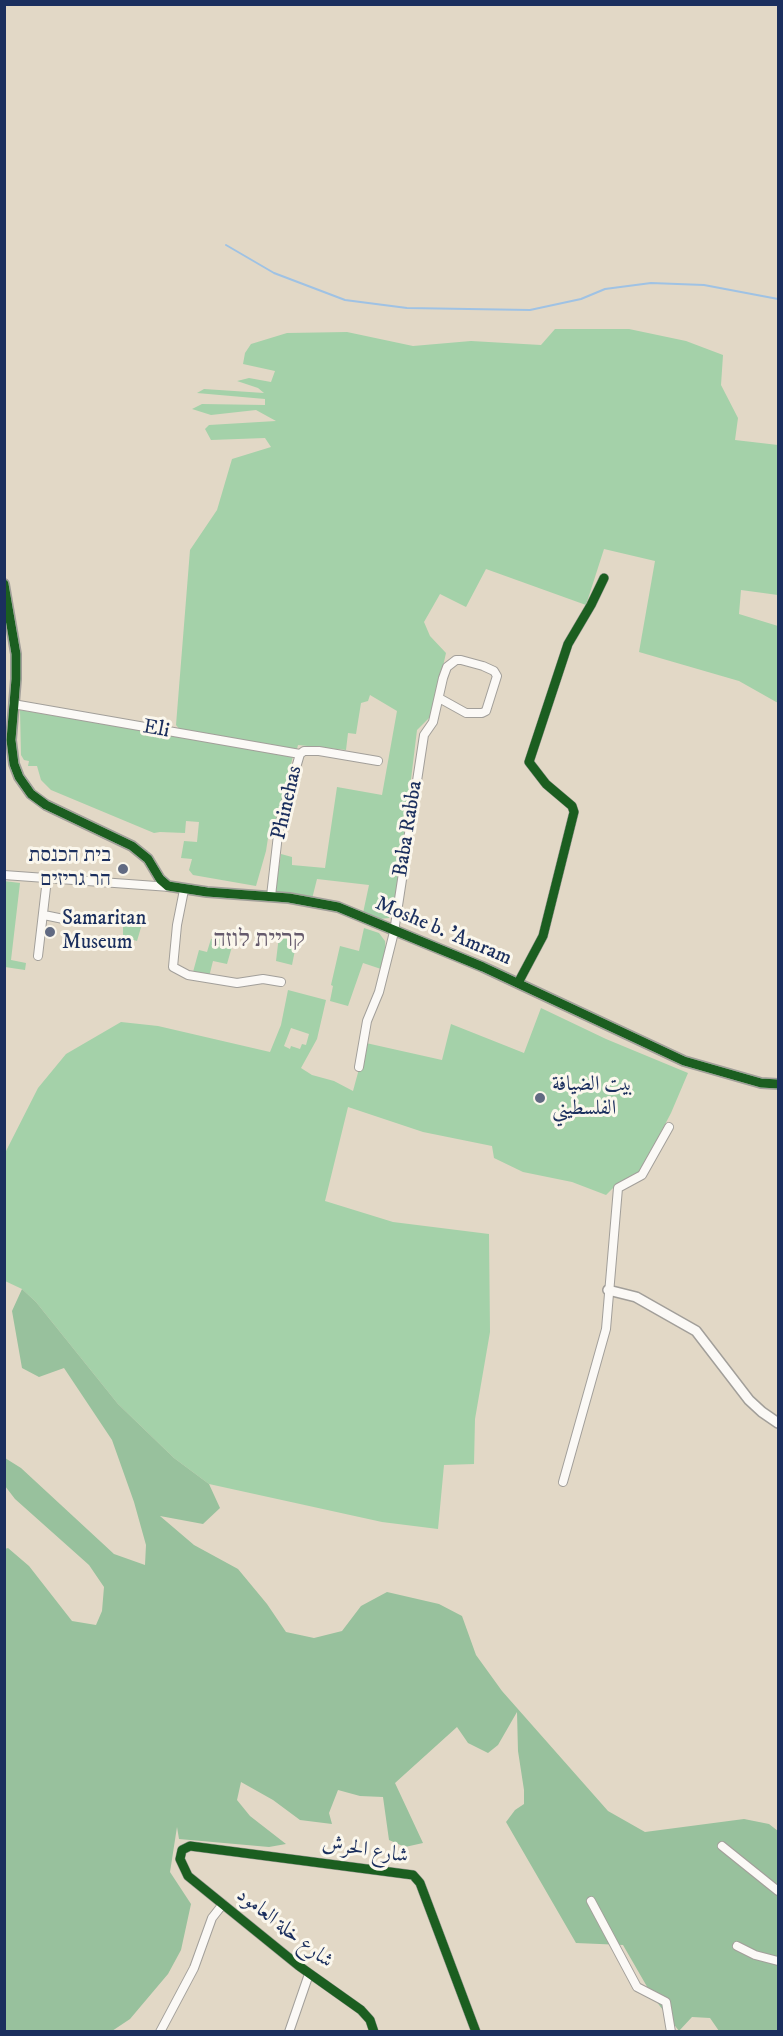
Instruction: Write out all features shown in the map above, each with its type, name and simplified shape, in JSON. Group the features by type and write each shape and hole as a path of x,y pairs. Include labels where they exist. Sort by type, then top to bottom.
{"street":[{"path":"518,983 543,936 574,812 572,806 546,784 529,762 568,644 604,578"},
{"path":"4,584 16,654 11,733 12,756 17,773 26,789 35,798 54,810 132,846 148,859 160,879 171,887"},
{"name":"Baba Rabba","path":"359,1067 367,1021 379,992 394,932 424,735 434,722 443,678 447,667 456,660 483,666 494,671 497,676 486,711 482,713 466,713 439,698"},
{"name":"Eli","path":"13,704 300,754"},
{"name":"Phinehas","path":"271,896 279,826 300,754 304,751 319,751 378,761"},
{"path":"4,875 171,887"},
{"path":"38,956 47,879"},
{"name":"Moshe b. 'Amram","path":"171,887 184,890 271,896 332,905 518,983 688,1062 760,1083 778,1084"},
{"path":"184,890 177,926 173,967 188,975 237,983 263,979 281,982"},
{"path":"44,915 73,921"},
{"path":"563,1482 606,1329 618,1188 642,1175 669,1127"},
{"path":"608,1290 636,1297 696,1331 749,1400 778,1423"},
{"name":"شارع الحرش","path":"182,1850 190,1846 413,1875 420,1883 476,2031"},
{"path":"722,1846 778,1891"},
{"name":"شارع خلة العامود","path":"182,1850 180,1859 188,1876 309,1974 361,2010 370,2020 374,2031"},
{"path":"591,1901 637,1987 666,2002 671,2031"},
{"path":"160,2031 194,1968 212,1918 223,1904"},
{"path":"736,1946 755,1955 778,1961"},
{"name":"شارع خلة العامود","path":"290,2031 309,1974"}],"green space":[{"path":"555,329 629,329 686,341 723,355 721,385 738,418 735,440 778,445 778,595 741,590 739,614 778,626 778,703 739,681 639,652 655,561 604,549 586,605 486,569 466,607 440,594 424,622 430,636 446,653 432,715 417,730 393,913 389,918 380,919 363,913 369,885 317,879 312,899 275,892 281,854 292,857 292,865 325,868 337,787 382,795 397,711 370,695 368,701 361,703 356,734 348,733 346,750 298,745 297,749 180,730 176,725 190,550 217,510 232,459 271,447 265,438 211,440 205,429 209,425 276,421 256,410 211,415 192,409 202,404 265,405 265,399 197,393 204,389 264,393 258,388 237,381 249,378 271,382 275,371 243,364 245,353 251,344 287,333 347,332 413,346 471,341 541,345"},
{"path":"20,710 293,756 279,816 277,821 272,819 270,825 266,851 256,886 193,875 189,870 192,859 181,858 184,841 197,842 199,822 186,821 185,833 154,833 51,790 41,780 37,766 28,766 29,761 24,760 21,755"},
{"path":"4,881 20,883 11,960 26,963 25,970 5,967"},
{"path":"123,921 142,924 137,941 123,937"},
{"path":"364,928 379,933 385,941 386,953 381,969 363,963 348,1006 330,1001 333,986 331,985 340,946 359,951"},
{"path":"279,936 297,940 292,965 276,961"},
{"path":"223,937 232,939 233,943 227,964 213,961 209,977 193,972 199,950 207,952 211,939"},
{"path":"288,990 326,1000 317,1039 301,1068 312,1075 334,1081 353,1091 366,1043 442,1060 451,1024 524,1053 541,1008 606,1039 688,1073 671,1113 639,1174 615,1186 606,1195 572,1182 523,1172 494,1158 492,1146 423,1132 348,1107 325,1201 393,1222 489,1234 490,1332 475,1419 474,1464 444,1465 438,1529 382,1522 209,1484 174,1458 118,1404 36,1302 22,1289 5,1281 5,1153 38,1088 66,1054 121,1022 158,1026 270,1052 281,1025","holes":["291,1028 309,1034 306,1045 302,1044 300,1049 291,1046 290,1049 284,1046"]},
{"path":"22,1289 36,1302 118,1404 174,1458 209,1484 220,1508 203,1524 160,1516 194,1545 238,1569 267,1604 286,1632 314,1638 342,1631 361,1606 387,1592 439,1604 462,1616 476,1655 502,1691 608,1811 645,1832 744,1819 769,1824 778,1831 778,2031 719,2031 710,2018 692,2017 679,2031 653,1997 623,1945 576,1943 506,1822 515,1810 524,1804 518,1751 517,1712 498,1745 488,1753 468,1743 457,1727 395,1783 423,1843 405,1847 389,1840 383,1797 360,1796 338,1790 329,1813 332,1824 300,1820 273,1800 241,1782 237,1800 250,1816 286,1844 269,1847 179,1839 177,1827 170,1872 191,1904 181,1950 168,1974 130,2019 112,2031 5,2031 5,1549 8,1548 29,1566 72,1621 96,1625 102,1611 104,1587 89,1565 15,1499 5,1486 5,1458 21,1468 114,1554 145,1565 146,1545 134,1502 112,1440 64,1368 39,1377 22,1368 12,1311"}],"waterway":[{"path":"226,245 274,273 345,300 407,308 530,310 581,299 605,289 651,283 704,285 778,299"}],"cycle path":[{"path":"518,983 543,936 574,812 572,806 546,784 529,762 568,644 604,578"},
{"path":"4,584 16,654 11,740 14,764 19,777 31,794 46,805 132,846 148,859 160,879 168,886 207,892 289,898 338,907 483,967 684,1061 761,1083 778,1084"},
{"path":"374,2032 370,2020 361,2010 299,1966 188,1876 180,1859 182,1850 190,1846 413,1875 420,1883 476,2032"}],"place":[{"name":"בית הכנסת הר גריזים","path":"123,869"},
{"name":"Samaritan Museum","path":"50,932"},
{"name":"بيت الضيافة الفلسطيني","path":"540,1098"}],"district":[{"name":"קריית לוזה","path":"259,941"}]}
